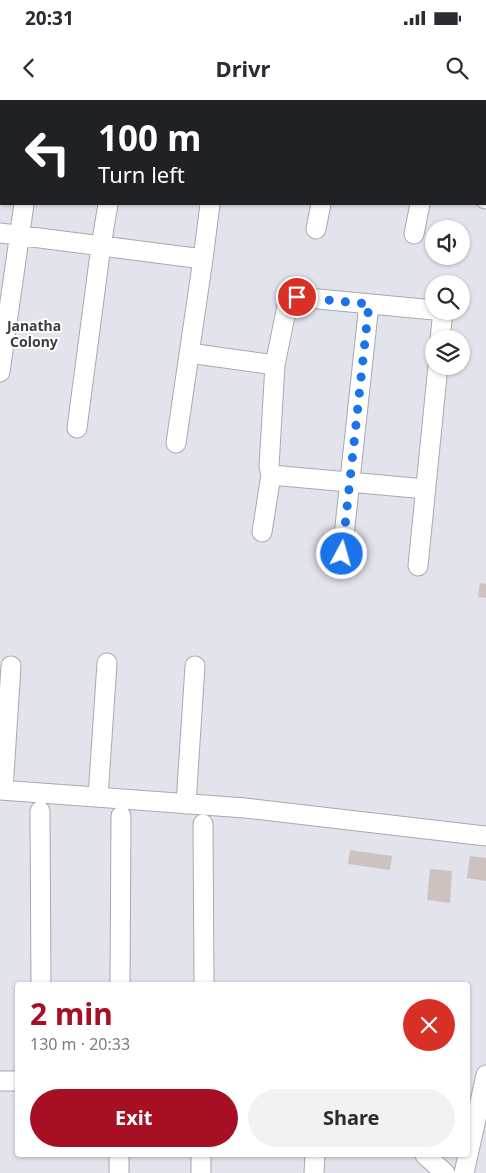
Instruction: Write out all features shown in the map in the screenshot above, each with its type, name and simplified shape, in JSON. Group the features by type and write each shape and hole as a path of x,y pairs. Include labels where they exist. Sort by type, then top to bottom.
{"street":[{"path":"0,372 24,205"},
{"path":"77,428 108,205"},
{"path":"176,443 210,205"},
{"path":"316,229 321,205"},
{"path":"414,234 420,205"},
{"path":"0,233 203,259"},
{"path":"262,532 271,475 269,466 275,365 288,301 297,297 425,309"},
{"path":"342,554 369,304"},
{"path":"189,353 275,365"},
{"path":"418,566 437,375"},
{"path":"271,475 426,489"},
{"path":"98,797 108,663"},
{"path":"11,666 2,790 245,808 486,836"},
{"path":"186,804 195,666"},
{"path":"40,810 41,982"},
{"path":"120,982 121,816"},
{"path":"203,824 204,982"},
{"path":"470,1146 486,1075"},
{"path":"0,1081 15,1081"},
{"path":"201,1157 201,1173"},
{"path":"314,1173 315,1157"},
{"path":"426,1157 445,1173"},
{"path":"464,1173 468,1157"}],"building":[{"path":"480,583 486,584 486,598 478,597"},
{"path":"350,850 392,856 390,870 348,864"},
{"path":"470,856 486,858 486,881 467,878"},
{"path":"430,869 452,871 450,903 427,900"}],"district":[{"name":"Janatha Colony","path":"34,334"}],"route":[{"path":"297,297 369,304 342,554"}]}
